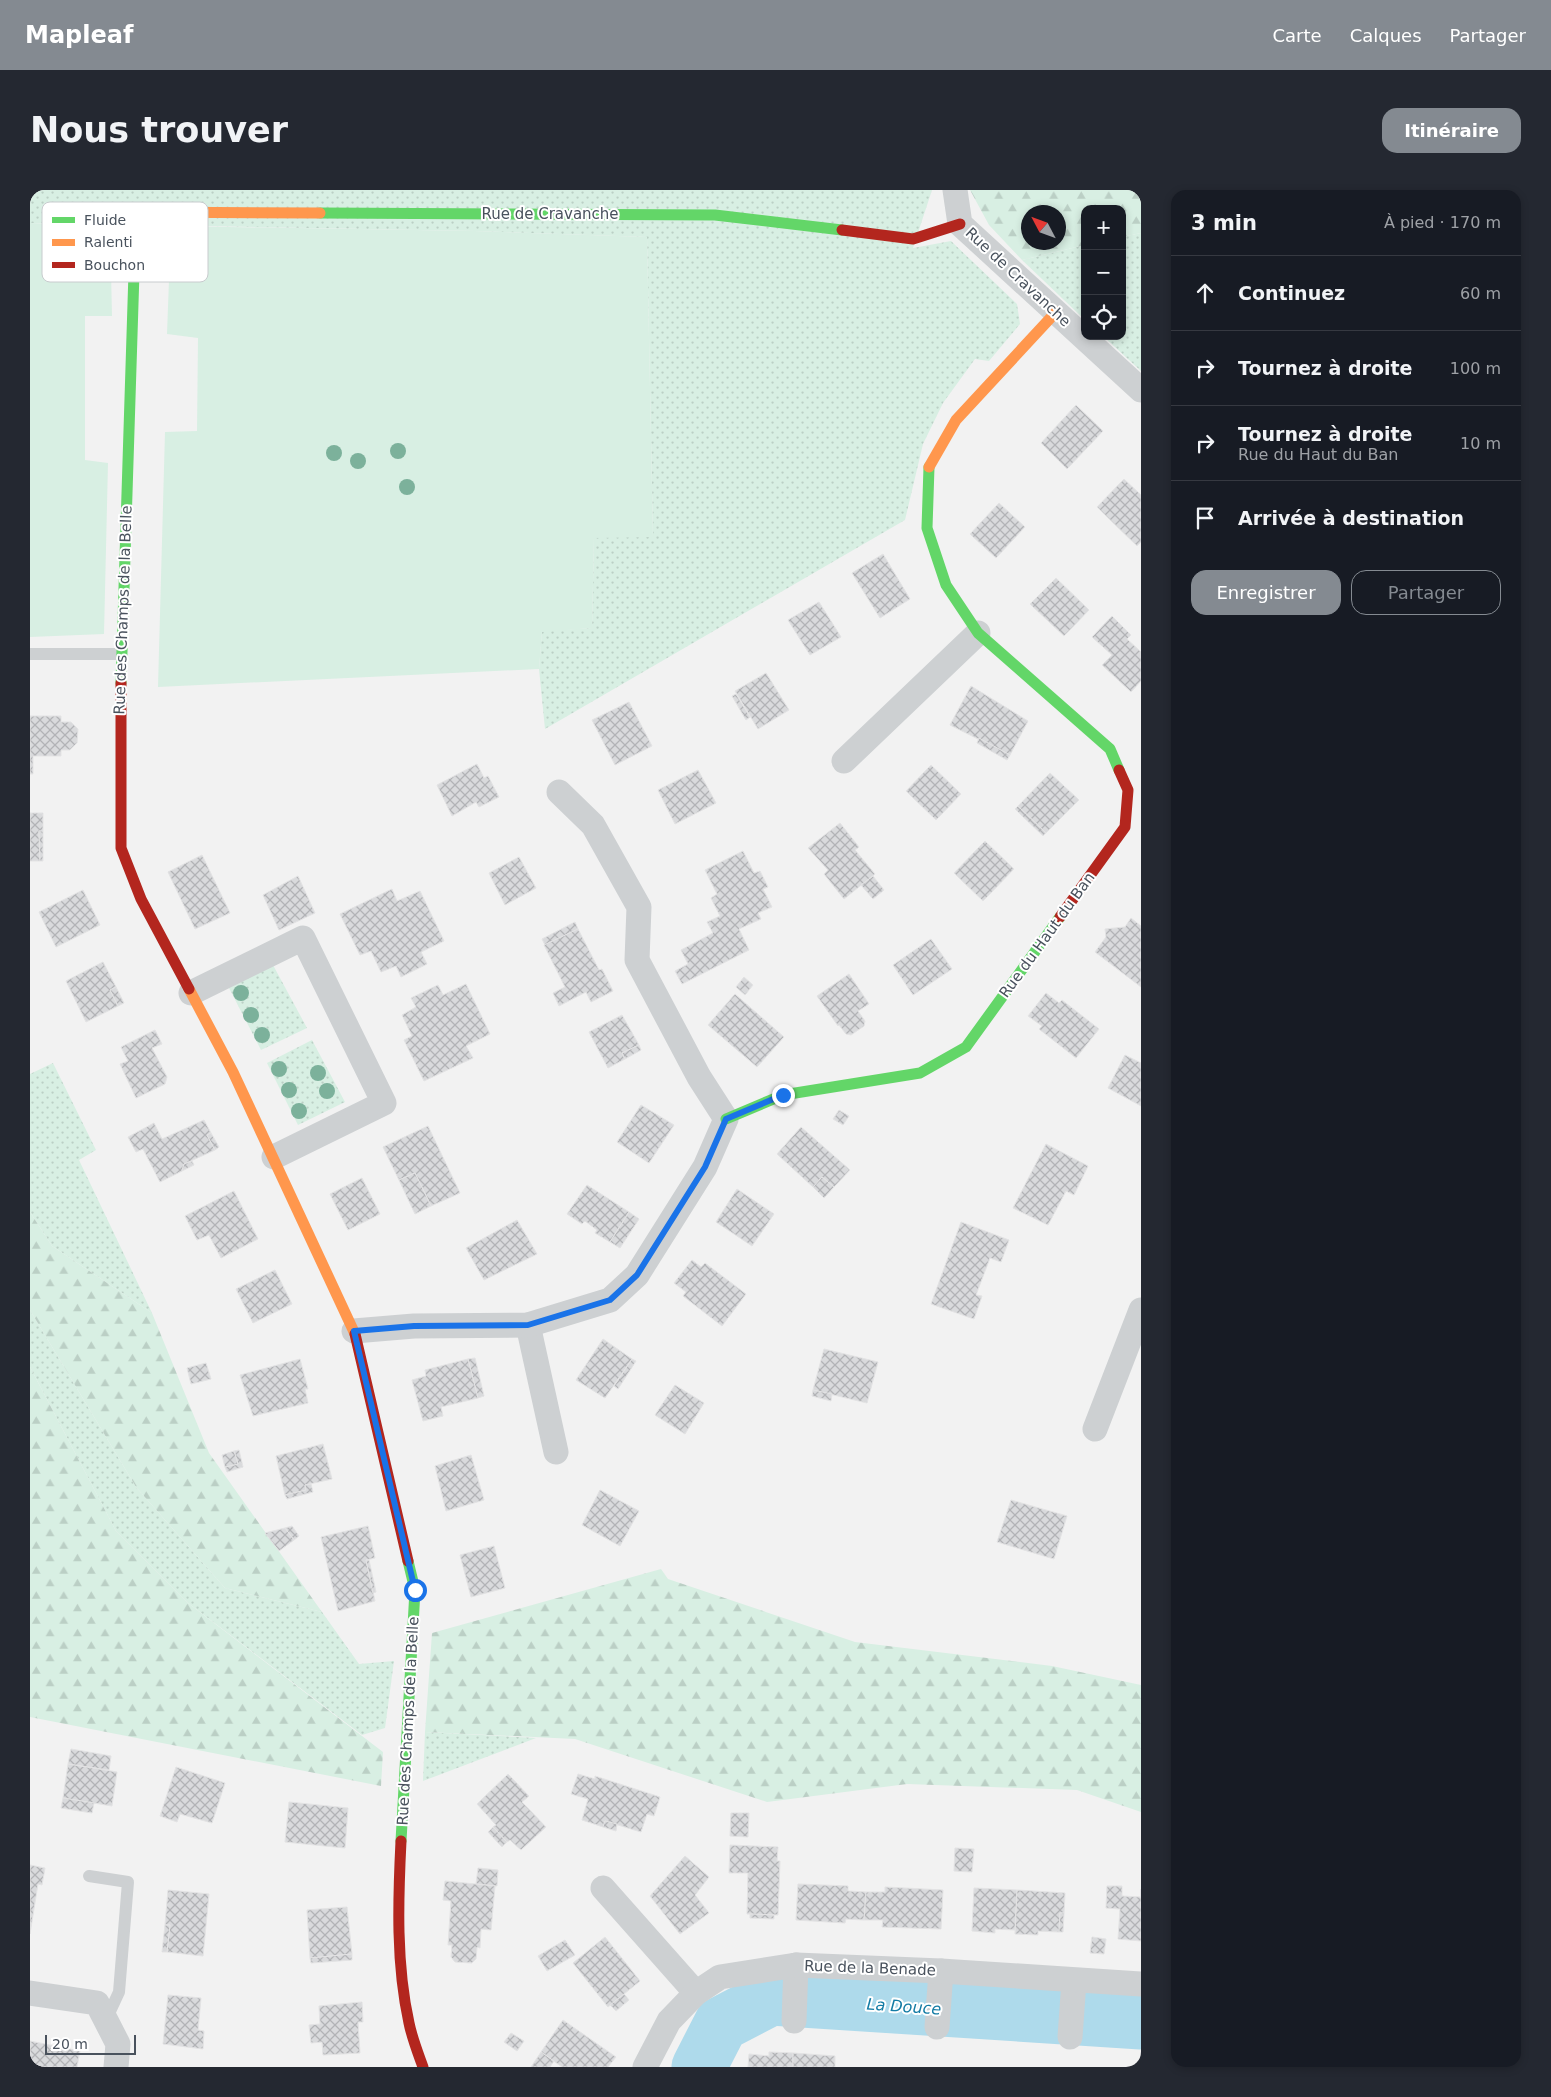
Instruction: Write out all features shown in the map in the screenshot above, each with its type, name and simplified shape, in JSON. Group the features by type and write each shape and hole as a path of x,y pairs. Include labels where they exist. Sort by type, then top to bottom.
{"street":[{"name":"Rue de Cravanche","path":"955,190 960,224 1141,390"},
{"name":"Rue de Cravanche","path":"208,212 715,215 913,239 960,224"},
{"name":"Rue des Champs de la Belle","path":"134,282 121,654 122,848 141,900 192,993 274,1157 354,1331 415,1590 400,1894 401,1977 409,2025 423,2067"},
{"name":"Rue du Haut du Ban","path":"726,1119 783,1095 920,1073 966,1047 1125,827 1128,790 1110,749 978,632 946,585 927,528 928,468 956,420 1056,312"},
{"path":"844,761 978,632"},
{"path":"354,1331 414,1326 528,1325 610,1300 637,1275 705,1167 726,1119 698,1077 637,960 639,907 593,825 559,792"},
{"path":"192,993 303,938 384,1103 274,1157"},
{"path":"1095,1429 1141,1310"},
{"path":"528,1325 556,1452"},
{"path":"603,1888 696,1993"},
{"path":"794,2021 796,1975"},
{"name":"Rue de la Benade","path":"645,2067 669,2020 696,1993 720,1977 796,1975 940,1982 1074,1981 1141,1984"},
{"path":"1070,2036 1074,1981"},
{"path":"937,2027 940,1982"},
{"path":"30,1993 97,2003 118,2044 116,2067"}],"lane":[{"path":"30,654 121,654"},
{"path":"89,1876 128,1882 119,1992 106,2020"}],"green space":[{"path":"30,190 932,190 913,248 951,241 1017,304 1020,324 989,361 975,359 943,403 923,444 905,520 545,729 539,669 542,631 592,628 594,537 653,537 647,237 475,231 208,226 208,202 42,202 42,223 30,223"},
{"path":"970,190 1141,190 1141,233 1126,236 1126,205 1081,205 1081,246 1066,250 1066,205 1021,205 1021,250 1064,250 1022,260 989,225"},
{"path":"30,223 42,223 42,282 111,282 112,316 85,316 85,460 108,463 104,634 30,637"},
{"path":"208,227 475,231 647,237 653,537 594,538 592,628 542,632 539,669 158,687 165,432 197,431 198,338 167,334 169,282 208,282"},
{"path":"1141,233 1141,371 1107,340 1126,340 1126,236"},
{"path":"1081,246 1081,316 1022,260"},
{"path":"273,965 307,1028 261,1050 229,988"},
{"path":"312,1040 345,1102 298,1125 267,1063"},
{"path":"53,1063 96,1150 79,1160 152,1313 52,1246 30,1212 30,1074"},
{"path":"30,1212 52,1246 152,1313 209,1453 322,1612 225,1588 136,1487 30,1310"},
{"path":"30,1310 136,1487 225,1588 322,1612 359,1664 394,1661 385,1728 362,1735 188,1603 116,1531 30,1367"},
{"path":"30,1367 116,1531 188,1603 383,1752 381,1786 30,1717"},
{"path":"661,1569 668,1579 855,1642 1052,1666 1141,1685 1141,1812 1077,1790 907,1784 767,1802 575,1739 425,1732 432,1633"},
{"path":"425,1732 536,1738 423,1781"}],"building":[{"path":"1076,405 1103,431 1067,469 1041,443"},
{"path":"1124,479 1141,495 1141,542 1137,546 1097,507"},
{"path":"999,503 1025,527 996,558 970,534"},
{"path":"883,554 910,599 880,618 852,573"},
{"path":"1056,578 1089,610 1064,636 1030,604"},
{"path":"819,602 841,637 810,655 788,620"},
{"path":"1112,616 1131,635 1127,639 1141,652 1141,681 1131,692 1102,665 1112,655 1092,637"},
{"path":"766,673 789,710 758,729 735,691"},
{"path":"971,686 1028,721 1010,755 950,725"},
{"path":"736,694 750,717 746,720 732,696"},
{"path":"629,702 652,746 615,765 592,720"},
{"path":"30,716 61,716 61,722 71,722 78,729 77,743 70,750 61,750 61,756 33,756 33,774 30,774"},
{"path":"979,738 1010,755 1007,760 977,743"},
{"path":"477,764 484,778 488,776 499,797 479,807 476,802 452,816 437,785"},
{"path":"931,765 961,794 936,820 906,791"},
{"path":"698,770 716,803 675,824 658,790"},
{"path":"1050,773 1079,800 1046,833 1018,806"},
{"path":"1018,806 1046,833 1043,836 1015,809"},
{"path":"30,813 43,813 43,831 39,831 40,861 30,861"},
{"path":"840,823 859,847 855,850 875,874 844,899 824,874 828,870 808,848"},
{"path":"39,831 43,831 43,861 40,861"},
{"path":"985,841 1014,869 983,901 954,873"},
{"path":"743,851 754,873 760,871 768,887 763,889 772,907 758,913 761,919 739,929 749,950 682,984 675,971 688,964 681,950 713,933 707,922 720,916 711,898 717,894 705,870"},
{"path":"202,855 230,913 195,929 168,872"},
{"path":"519,857 536,888 505,905 489,873"},
{"path":"298,876 315,913 279,930 263,895"},
{"path":"873,876 884,890 873,899 861,885"},
{"path":"392,889 397,901 420,891 444,941 421,952 427,964 401,977 396,966 381,972 371,951 360,955 340,914"},
{"path":"83,890 100,925 56,947 39,912"},
{"path":"1131,918 1141,926 1141,987 1095,952 1106,937 1105,929 1125,927"},
{"path":"575,922 578,929 545,945 542,939"},
{"path":"578,929 599,970 602,969 613,991 591,1002 586,992 559,1006 553,993 565,987 544,945"},
{"path":"931,939 952,969 913,995 893,965"},
{"path":"103,962 116,987 110,990 118,1006 86,1022 66,981"},
{"path":"849,974 869,1004 858,1011 865,1021 864,1026 851,1035 846,1034 838,1026 817,996"},
{"path":"744,977 753,985 745,995 736,987"},
{"path":"466,984 490,1034 466,1046 473,1058 424,1081 404,1040 412,1036 402,1015 416,1007 411,998 438,985 443,995"},
{"path":"116,987 124,1003 118,1006 110,990"},
{"path":"1046,993 1059,1003 1062,1000 1099,1029 1076,1058 1039,1029 1042,1026 1028,1016"},
{"path":"735,994 784,1037 757,1067 708,1025"},
{"path":"622,1015 639,1045 622,1053 625,1059 608,1068 589,1032"},
{"path":"155,1030 162,1044 152,1048 167,1077 165,1084 136,1098 120,1064 128,1061 121,1047"},
{"path":"639,1045 641,1050 625,1059 622,1053"},
{"path":"1125,1055 1141,1063 1141,1106 1108,1088"},
{"path":"641,1105 674,1125 649,1163 617,1142"},
{"path":"839,1110 849,1116 843,1125 833,1119"},
{"path":"204,1120 211,1133 207,1135 215,1150 184,1164 182,1171 160,1182 143,1149 136,1152 128,1137 154,1123 162,1139"},
{"path":"428,1126 460,1193 431,1206 415,1173 399,1180 383,1147"},
{"path":"801,1127 850,1170 834,1187 822,1177 813,1187 777,1154"},
{"path":"211,1133 219,1147 215,1150 207,1135"},
{"path":"1046,1144 1088,1166 1074,1195 1066,1191 1048,1225 1013,1208"},
{"path":"192,1161 194,1165 182,1171 184,1164"},
{"path":"415,1173 431,1206 415,1214 399,1180"},
{"path":"822,1177 834,1187 824,1198 813,1187"},
{"path":"362,1178 380,1214 348,1230 330,1194"},
{"path":"587,1185 629,1212 610,1242 595,1233 597,1230 585,1221 582,1224 567,1214"},
{"path":"737,1189 774,1214 752,1246 716,1222"},
{"path":"234,1191 258,1239 221,1258 209,1235 197,1240 185,1216"},
{"path":"629,1212 639,1219 620,1248 610,1242"},
{"path":"517,1220 537,1254 484,1280 466,1248"},
{"path":"961,1222 1009,1240 1001,1262 990,1258 976,1295 982,1296 974,1319 931,1304"},
{"path":"692,1260 701,1267 705,1263 746,1294 722,1326 683,1296 686,1292 674,1283"},
{"path":"275,1270 292,1304 253,1323 236,1289"},
{"path":"603,1339 632,1359 605,1398 576,1380"},
{"path":"824,1349 878,1362 867,1403 813,1390"},
{"path":"475,1358 484,1396 478,1398 468,1359"},
{"path":"300,1359 308,1389 305,1389 308,1403 253,1416 240,1375"},
{"path":"468,1359 478,1398 441,1407 443,1416 423,1421 412,1380 426,1376 425,1370"},
{"path":"632,1359 636,1361 618,1389 614,1386"},
{"path":"206,1363 211,1379 191,1384 187,1368"},
{"path":"675,1385 704,1403 685,1434 655,1415"},
{"path":"813,1390 832,1394 831,1401 812,1396"},
{"path":"323,1444 332,1479 305,1485 306,1490 285,1495 276,1456"},
{"path":"239,1450 243,1467 227,1472 225,1467 238,1464 234,1451"},
{"path":"234,1451 238,1464 225,1467 222,1455"},
{"path":"471,1455 484,1500 446,1511 435,1466"},
{"path":"311,1484 313,1492 287,1499 285,1495 306,1490 305,1485"},
{"path":"600,1490 639,1511 620,1546 582,1525"},
{"path":"1011,1500 1067,1516 1054,1559 997,1542"},
{"path":"292,1526 299,1536 294,1540 285,1528"},
{"path":"368,1526 375,1558 366,1560 375,1601 338,1611 321,1537"},
{"path":"285,1528 294,1540 279,1551 265,1533"},
{"path":"494,1546 505,1588 471,1597 460,1555"},
{"path":"366,1560 369,1560 376,1592 373,1593"},
{"path":"71,1749 111,1756 109,1770 68,1764"},
{"path":"68,1764 117,1772 112,1806 63,1798"},
{"path":"176,1767 225,1783 212,1823 180,1814 177,1822 160,1816"},
{"path":"508,1774 529,1796 522,1802 546,1827 521,1850 510,1840 507,1842 493,1827 496,1825 477,1804"},
{"path":"578,1774 595,1779 595,1776 660,1797 654,1816 647,1814 641,1832 605,1821 603,1827 582,1820 588,1799 571,1794"},
{"path":"63,1798 94,1803 92,1813 61,1808"},
{"path":"289,1802 348,1808 345,1848 285,1842"},
{"path":"731,1813 749,1813 748,1837 730,1836"},
{"path":"605,1821 617,1824 616,1831 603,1827"},
{"path":"493,1827 507,1842 502,1847 488,1832"},
{"path":"730,1845 778,1847 777,1861 780,1861 778,1915 747,1914 748,1873 729,1873"},
{"path":"955,1848 974,1849 972,1872 954,1871"},
{"path":"685,1856 709,1877 695,1895 709,1913 680,1934 650,1896"},
{"path":"30,1865 45,1868 42,1885 38,1884 30,1934"},
{"path":"478,1868 498,1870 497,1886 476,1884"},
{"path":"445,1881 495,1886 491,1930 481,1929 480,1948 477,1947 476,1959 472,1963 455,1962 451,1957 452,1945 448,1945 451,1901 443,1900"},
{"path":"798,1884 848,1886 848,1891 866,1892 864,1920 846,1919 845,1923 796,1920"},
{"path":"1107,1886 1122,1886 1122,1896 1141,1897 1141,1941 1118,1939 1120,1909 1106,1908"},
{"path":"885,1887 943,1890 941,1929 882,1927 883,1920 864,1920 866,1892 885,1892"},
{"path":"974,1888 1017,1890 1015,1930 995,1929 995,1933 972,1931"},
{"path":"168,1890 209,1894 203,1956 167,1952 170,1925 165,1925"},
{"path":"1017,1890 1065,1893 1064,1913 1060,1913 1059,1932 1038,1931 1038,1935 1015,1934"},
{"path":"347,1907 352,1954 310,1958 307,1910"},
{"path":"1060,1913 1064,1913 1063,1932 1059,1932"},
{"path":"750,1914 774,1915 774,1919 750,1918"},
{"path":"165,1925 170,1925 167,1952 162,1952"},
{"path":"605,1937 640,1981 608,2007 573,1963"},
{"path":"1092,1937 1106,1939 1104,1954 1090,1953"},
{"path":"565,1940 575,1955 547,1971 538,1956"},
{"path":"352,1954 352,1960 311,1963 310,1958"},
{"path":"624,1994 629,2000 616,2011 610,2005"},
{"path":"168,1995 201,1998 198,2030 204,2031 203,2049 163,2044"},
{"path":"362,2002 363,2022 358,2022 360,2053 323,2055 322,2042 311,2043 309,2025 320,2024 319,2006"},
{"path":"563,2020 616,2057 608,2067 562,2067 541,2052"},
{"path":"511,2033 524,2041 517,2051 504,2042"},
{"path":"30,2041 80,2051 77,2067 30,2067"},
{"path":"541,2052 554,2061 550,2067 531,2067"},
{"path":"769,2052 793,2053 793,2067 748,2067 749,2054 769,2056"},
{"path":"793,2053 835,2056 835,2067 793,2067"}],"waterway":[{"name":"La Douce","path":"699,2067 721,2024 771,1998 1141,2022"}],"traffic: fast":[{"path":"320,213 715,215 842,230"},
{"path":"121,683 134,282"},
{"path":"929,467 927,528 946,585 978,633 1110,749 1119,770"},
{"path":"726,1119 783,1095 920,1073 966,1047 1060,917"},
{"path":"401,1841 415,1590 408,1561"}],"traffic: slow":[{"path":"208,212 320,213"},
{"path":"929,467 956,420 1056,312"},
{"path":"189,989 233,1072 355,1334"}],"traffic: jam":[{"path":"842,230 913,239 960,224"},
{"path":"121,683 121,848 141,899 189,989"},
{"path":"1060,917 1125,827 1128,790 1119,770"},
{"path":"355,1334 408,1561"},
{"path":"401,1841 399,1932 402,1978 410,2029 423,2067"}],"route":[{"path":"415,1590 354,1331 414,1326 528,1325 610,1300 637,1275 705,1167 726,1119 783,1095"}]}
